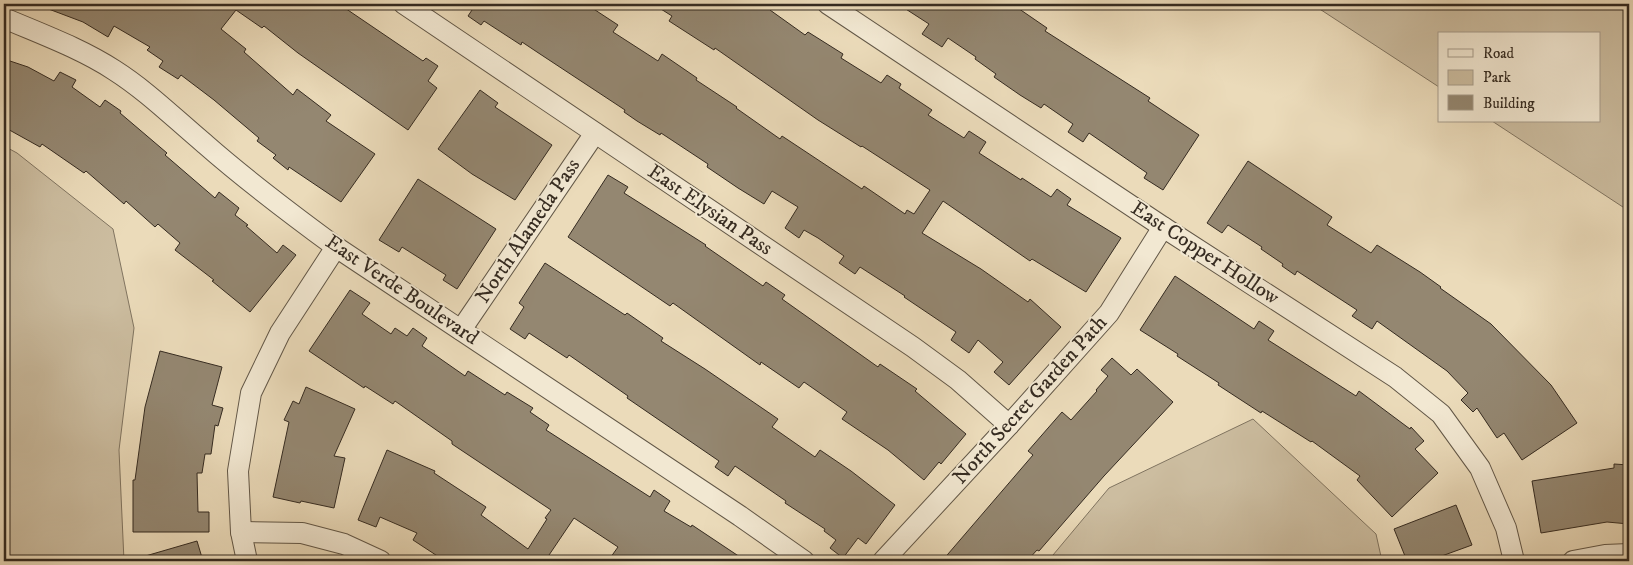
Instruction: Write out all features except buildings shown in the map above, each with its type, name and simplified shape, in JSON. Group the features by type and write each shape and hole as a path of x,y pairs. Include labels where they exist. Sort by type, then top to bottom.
{"street":[{"name":"East Copper Hollow","path":"828,4 1163,227 1395,377 1441,414 1480,468 1506,528 1514,561"},
{"name":"East Elysian Pass","path":"413,7 595,133 913,347 958,380 1009,425"},
{"name":"East Verde Boulevard","path":"4,18 67,44 112,69 145,91 205,145 284,209 336,247 740,516 804,561"},
{"name":"North Alameda Pass","path":"461,330 595,133"},
{"name":"North Secret Garden Path","path":"884,561 1109,313 1163,227"},
{"path":"247,561 241,532 238,471 251,393 280,333 336,247"},
{"path":"241,532 302,533 344,544 381,561"},
{"path":"1573,561 1605,555 1629,554"}],"green space":[{"path":"1312,4 1629,4 1629,211 1494,122 1600,122 1600,32 1438,32 1438,86"},
{"path":"4,146 17,153 113,229 134,328 119,450 124,561 4,561"},
{"path":"1253,419 1376,534 1382,561 1048,561 1109,488"}]}
